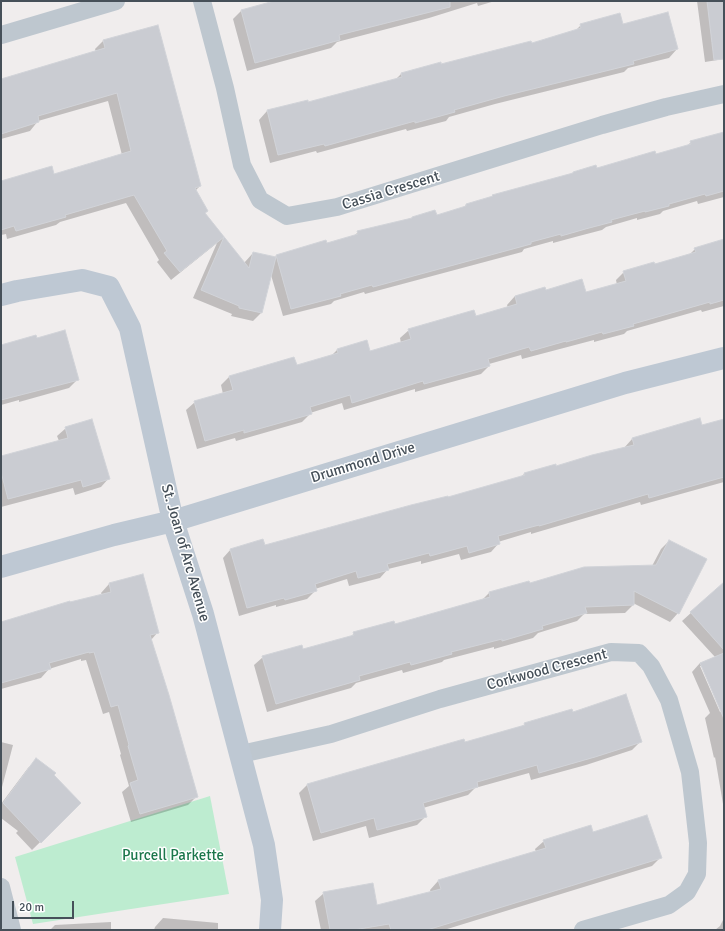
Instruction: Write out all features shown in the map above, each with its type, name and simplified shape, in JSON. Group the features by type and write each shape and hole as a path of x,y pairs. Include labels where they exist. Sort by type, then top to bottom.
{"street":[{"path":"1,35 116,1"},
{"name":"Cassia Crescent","path":"202,1 225,88 242,166 260,200 288,216 337,208 602,125 666,107 724,94"},
{"name":"St. Joan of Arc Avenue","path":"1,295 82,280 109,287 130,328 173,521 203,614 264,845 272,900 270,930"},
{"name":"Drummond Drive","path":"1,567 114,535 173,521 625,383 724,358"},
{"name":"Corkwood Crescent","path":"241,754 331,734 440,699 611,652 639,653 651,666 669,700 690,772 698,843 697,874 687,892 669,904 583,930"},
{"path":"1,887 12,930"}],"green space":[{"name":"Purcell Parkette","path":"210,796 229,894 33,924 15,857"}],"building":[{"path":"274,1 450,1 450,7 339,35 340,40 255,63 241,10"},
{"path":"707,1 724,1 724,59 714,60"},
{"path":"668,12 678,49 633,61 634,64 504,96 415,123 415,121 325,146 324,144 278,155 267,110 308,100 308,102 402,77 401,73 441,62 441,64 531,41 532,43 581,28 580,24 620,13 623,24"},
{"path":"158,25 201,186 195,188 208,211 205,213 249,268 253,252 276,257 262,313 239,308 239,306 201,290 224,237 180,272 164,253 167,251 134,195 16,231 14,226 1,230 1,181 52,166 54,174 131,151 117,93 38,116 39,122 1,134 1,79 105,48 103,40"},
{"path":"724,132 724,191 706,196 705,194 669,204 669,206 611,220 612,222 561,236 561,234 531,242 531,244 373,287 372,285 340,294 341,296 291,309 276,255 326,240 327,243 358,234 357,231 412,218 435,210 437,215 466,206 466,204 493,196 492,195 573,173 596,165 597,168 655,151 656,154 691,144 690,141"},
{"path":"724,239 724,300 710,304 710,302 633,324 634,326 603,334 602,332 531,351 529,347 488,359 490,366 424,384 423,381 352,403 350,395 310,407 312,414 244,433 244,430 205,441 194,401 233,390 229,376 294,357 297,365 338,353 337,349 367,340 370,351 411,339 408,329 474,310 476,316 517,304 515,296 545,287 546,290 582,279 586,292 626,281 623,271 654,262 655,264 696,252 694,248"},
{"path":"65,330 79,380 1,400 1,345 36,335 37,338"},
{"path":"700,418 702,425 724,419 724,477 649,498 648,494 539,526 498,536 500,544 469,553 467,546 430,556 429,553 387,564 389,570 358,578 356,571 315,584 317,591 247,608 230,549 263,539 265,545 411,505 448,497 525,475 524,473 556,464 556,466 592,455 634,445 632,438"},
{"path":"92,419 110,479 83,487 81,480 8,499 1,472 1,456 68,438 65,427"},
{"path":"669,540 707,559 679,614 634,591 634,605 585,607 587,613 542,626 543,629 502,641 502,639 451,652 452,654 411,665 410,662 359,676 360,680 276,704 262,656 302,645 303,649 354,635 353,632 394,621 395,624 490,597 489,592 529,581 530,583 584,567 656,565"},
{"path":"143,574 159,633 150,635 198,797 140,814 130,783 138,780 118,705 111,707 94,652 49,663 51,669 1,683 1,622 70,601 111,592 109,583"},
{"path":"724,582 724,650 690,612"},
{"path":"724,653 724,719 700,663"},
{"path":"626,694 642,742 539,773 537,765 477,782 478,787 423,803 427,817 377,830 374,818 321,833 307,784 464,739 465,742 525,725 524,723 572,709 573,712"},
{"path":"36,758 56,773 54,775 81,803 41,843 3,803"},
{"path":"647,815 662,858 427,930 391,930 389,924 353,930 330,930 323,892 373,883 377,905 441,889 438,880 546,848 543,840 591,825 593,832"}]}
